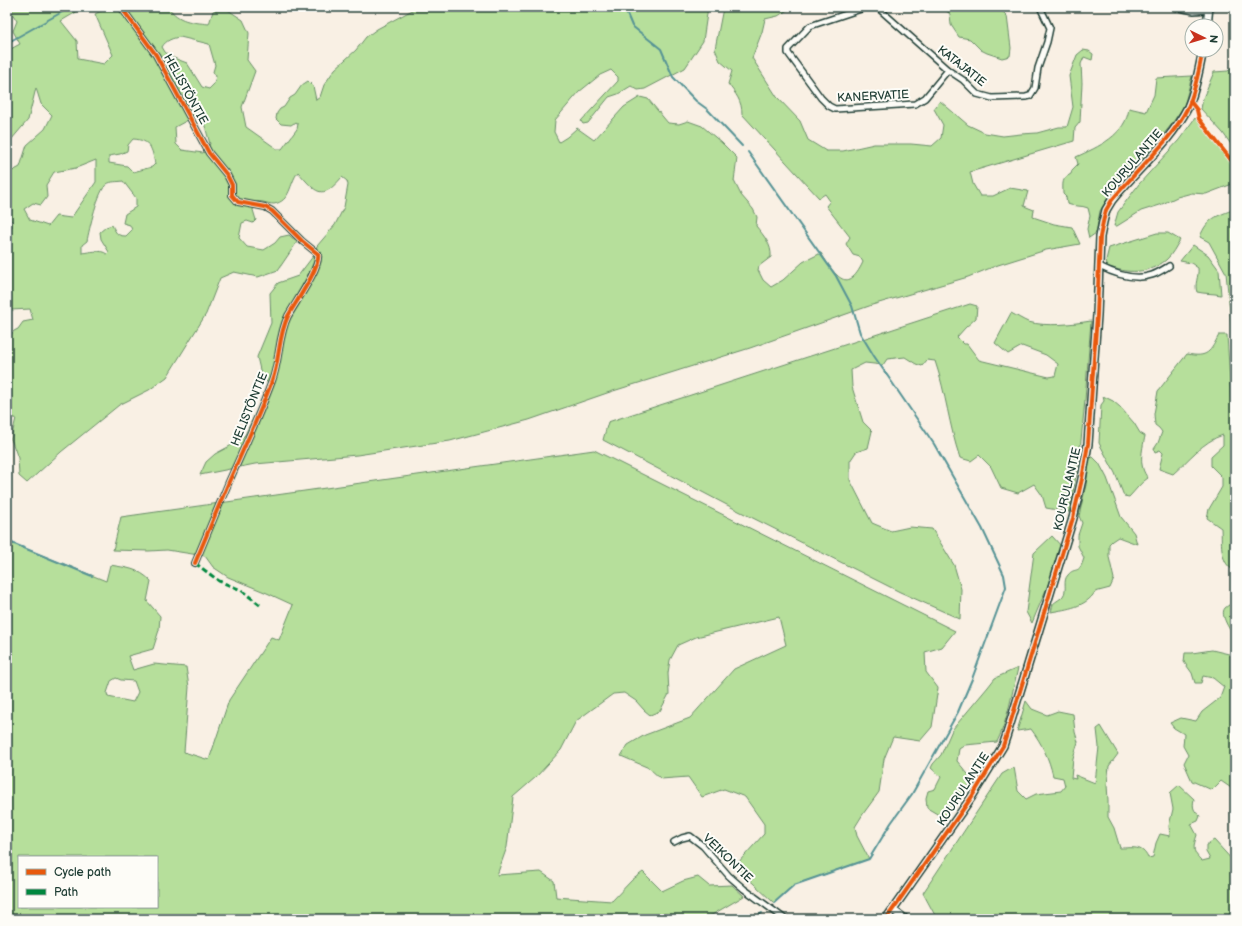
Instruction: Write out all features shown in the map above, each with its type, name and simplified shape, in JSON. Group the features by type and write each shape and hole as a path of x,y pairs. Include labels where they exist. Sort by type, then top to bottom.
{"street":[{"name":"HELISTÖNTIE","path":"121,7 156,55 209,153 227,175 232,185 232,196 238,202 265,207 318,254 318,261 310,278 288,317 284,329 275,374 267,395 195,563"},
{"name":"KANERVATIE","path":"867,7 810,26 788,49 788,53 821,98 829,106 844,110 859,107 915,104 925,98 948,70"},
{"name":"KATAJATIE","path":"877,7 948,70 963,80 977,94 992,98 1026,98 1030,96 1035,88 1038,68 1050,28 1040,7"},
{"path":"1174,7 1194,11 1209,8 1208,18"},
{"name":"KOURULANTIE","path":"886,919 971,798 1003,746 1073,518 1082,479 1088,444 1100,237 1106,210 1121,188 1171,133 1188,107 1195,86 1201,58"},
{"path":"1099,266 1130,278 1152,276 1169,266"},
{"name":"VEIKONTIE","path":"674,842 690,836 703,846 744,889 785,919"},
{"path":"892,910 905,919"}],"green space":[{"path":"8,7 92,7 78,11 61,21 77,41 78,59 104,64 113,55 95,14 109,7 141,11 152,7 168,7 172,12 181,18 191,22 209,24 213,11 225,8 243,20 249,33 247,60 255,71 242,107 246,127 277,149 282,149 297,129 298,124 281,124 276,119 277,113 284,107 290,98 295,95 302,85 308,81 313,86 316,100 320,97 324,85 335,69 356,50 366,37 377,29 418,7 708,7 703,41 685,68 645,89 638,90 631,86 618,94 609,97 588,123 583,124 581,121 618,81 618,77 611,70 600,75 579,92 555,120 554,132 559,142 577,128 594,140 624,107 640,97 648,99 668,123 679,124 688,121 702,126 737,158 734,181 741,195 753,209 757,217 756,226 762,233 770,248 771,257 759,266 758,270 763,280 771,287 783,280 803,262 821,253 836,274 846,280 852,278 863,262 860,257 853,255 846,244 850,237 826,206 830,201 825,194 819,198 742,114 740,101 728,84 732,71 720,61 715,49 724,7 792,7 778,16 765,19 762,32 752,58 777,97 800,121 808,140 826,151 843,151 874,144 911,144 932,146 941,138 943,125 934,109 940,101 968,125 985,133 1003,136 1037,133 1059,127 1067,127 1073,107 1069,76 1077,55 1083,50 1089,51 1093,54 1092,60 1084,57 1081,64 1082,83 1080,122 1075,128 1074,141 970,172 973,184 980,196 993,196 1010,188 1028,191 1024,206 1034,210 1033,217 1054,224 1072,227 1080,244 1046,250 998,265 968,277 872,305 750,348 610,392 529,420 450,441 357,455 255,464 200,475 206,462 215,454 230,446 245,435 269,385 261,374 257,357 271,323 270,293 278,283 298,276 314,255 317,246 335,225 344,207 348,185 347,181 342,177 329,190 324,192 314,189 298,172 287,196 284,199 274,204 260,201 255,202 253,210 256,220 253,223 247,221 242,223 239,238 247,247 264,250 275,243 280,237 289,235 297,242 278,270 258,277 234,272 220,278 206,314 167,377 149,390 119,405 61,452 27,483 19,476 18,458 11,439 16,418 7,418 7,339 23,322 33,320 30,309 11,310 8,307 10,302 7,302 7,230 12,227 12,221 7,216 7,174 20,167 27,145 45,129 52,115 41,104 36,88 28,120 11,140 7,149 7,51 20,44 13,31 17,21","holes":["180,37 209,44 215,65 213,72 216,76 214,84 209,89 202,87 187,63 171,57 165,52 162,47 170,40","199,114 205,126 210,144 203,153 182,150 176,144 175,127","133,139 147,143 150,146 155,164 152,167 133,172 127,166 109,163 109,156 127,151 128,145","96,160 96,182 71,218 56,216 48,226 30,220 24,209 33,203 41,205 47,197 46,185 54,172 76,168","123,181 136,198 136,207 125,214 123,223 130,225 132,230 126,236 123,236 117,234 112,225 106,227 100,232 101,239 109,252 107,254 98,251 82,253 82,245 87,241 94,211 100,194 110,182"]},
{"path":"942,7 998,7 1007,16 1011,48 1010,56 1002,58 987,53 981,50 970,39 959,37 951,25 950,14"},
{"path":"1232,67 1235,67 1235,150 1223,133 1201,109 1203,98 1214,72 1228,71"},
{"path":"1192,76 1184,106 1155,145 1113,189 1100,211 1096,233 1089,238 1087,229 1090,216 1088,208 1067,204 1066,197 1063,194 1064,180 1071,174 1072,170 1078,164 1076,157 1102,144 1117,133 1123,126 1129,108 1146,112 1154,95 1156,78"},
{"path":"1195,118 1230,162 1235,171 1235,183 1206,194 1192,193 1177,197 1160,205 1141,211 1117,226 1114,226 1118,212 1139,184 1179,140"},
{"path":"1235,209 1235,360 1226,273 1209,242 1200,237 1206,226 1213,218"},
{"path":"1157,233 1168,233 1180,240 1170,256 1159,265 1138,271 1115,269 1107,266 1106,260 1109,248"},
{"path":"1193,245 1208,255 1219,270 1221,295 1197,292 1196,286 1198,268 1191,263 1180,261"},
{"path":"970,304 977,306 976,318 957,337 964,344 967,344 979,360 1049,377 1055,376 1058,364 1046,355 1022,346 1008,354 995,343 1011,313 1035,324 1051,325 1091,321 1079,461 1069,512 1046,508 1042,495 1034,484 1018,493 1001,488 991,467 979,455 971,461 960,458 935,361 927,360 922,366 905,357 887,359 883,365 865,363 851,370 852,387 863,422 872,431 868,448 856,452 850,461 850,480 872,523 891,531 910,527 932,529 954,565 961,589 960,619 900,592 725,504 603,440 608,422"},
{"path":"1219,335 1227,335 1231,397 1235,414 1235,571 1226,563 1222,552 1221,528 1207,518 1209,509 1222,487 1222,477 1211,466 1211,456 1223,445 1223,435 1202,447 1173,474 1159,469 1163,453 1160,450 1155,452 1154,449 1162,432 1155,425 1154,414 1158,391 1187,354 1200,355 1208,352"},
{"path":"1103,396 1113,401 1120,407 1134,423 1140,433 1145,436 1142,463 1148,478 1140,484 1129,497 1124,496 1115,473 1099,443 1101,405 1104,401"},
{"path":"594,450 955,631 942,647 925,652 926,672 938,688 932,727 920,741 893,737 884,759 879,792 855,827 857,836 869,859 794,885 774,903 735,866 764,834 764,824 745,797 724,789 702,797 688,777 661,779 649,768 621,756 628,745 645,735 690,718 734,669 786,645 779,617 696,637 678,645 670,660 668,673 669,694 660,711 650,715 636,701 624,693 613,694 576,721 561,750 536,777 513,797 507,847 497,875 541,872 554,881 556,897 612,901 632,880 643,872 662,891 683,881 698,877 709,886 732,885 744,896 705,919 7,919 7,541 106,581 110,565 137,571 142,573 151,581 147,601 160,616 159,630 153,649 128,656 133,670 154,664 186,667 189,687 184,752 209,760 229,700 271,637 279,640 293,605 228,577 213,567 205,556 167,550 113,550 121,517","holes":["116,678 134,681 138,692 133,702 108,697 107,693 111,681"]},
{"path":"1090,457 1093,457 1099,463 1107,478 1121,517 1134,533 1137,544 1118,537 1112,541 1109,544 1109,557 1114,579 1110,588 1095,592 1087,601 1081,604 1051,612 1053,604 1062,597 1065,591 1066,577 1070,572 1079,569 1084,558 1078,546 1078,535 1082,523 1079,516"},
{"path":"1052,536 1062,547 1058,561 1032,623 1026,612 1034,553"},
{"path":"1235,602 1235,638 1223,615 1225,608"},
{"path":"1212,650 1233,655 1235,653 1235,797 1234,790 1221,781 1212,790 1192,781 1184,763 1188,755 1183,746 1184,734 1174,728 1170,723 1181,718 1196,721 1202,712 1220,698 1224,687 1213,678 1203,676 1201,683 1195,683 1192,673 1184,662 1185,653"},
{"path":"1018,668 1007,715 997,742 965,745 959,749 957,761 973,780 944,818 927,808 926,798 928,791 935,789 941,777 931,768 941,755 952,730 995,678"},
{"path":"1026,701 1032,709 1047,715 1058,711 1073,714 1078,742 1073,758 1071,778 1076,779 1075,775 1095,783 1099,747 1097,729 1101,726 1118,754 1109,766 1107,785 1108,817 1114,828 1120,848 1137,848 1143,851 1148,858 1153,857 1156,843 1160,834 1170,836 1169,826 1173,809 1170,793 1179,785 1194,799 1194,809 1200,816 1198,821 1191,824 1197,835 1194,846 1196,855 1202,861 1210,859 1206,852 1206,845 1214,840 1235,863 1235,919 937,919 923,893 1002,774 1014,767 1018,791 1026,799 1036,794 1061,791 1065,786 1063,778 1053,776 1045,751 1031,729 1017,731"}],"waterway":[{"path":"7,43 71,7"},
{"path":"624,7 632,26 661,49 673,77 696,101 707,109 742,146"},
{"path":"748,152 836,276 852,306 860,333 934,444 982,528 1004,575 1006,587 972,679 958,712 912,794 891,823 869,859 794,885 774,903"},
{"path":"7,541 92,576"},
{"path":"7,717 9,719 7,777"},
{"path":"753,919 762,913"}],"marked path":[{"path":"195,563 219,581 241,590 260,605"}],"cycle path":[{"path":"121,7 156,55 209,153 227,175 232,185 232,195 238,202 265,207 272,211 302,241 318,254 318,260 312,276 288,316 282,332 275,373 272,381 195,563"},
{"path":"886,919 971,798 1003,746 1073,518 1082,479 1088,444 1097,315 1100,237 1106,210 1112,200 1163,144 1181,120 1193,93 1201,58"},
{"path":"1190,101 1197,110 1199,119 1235,165"}]}
